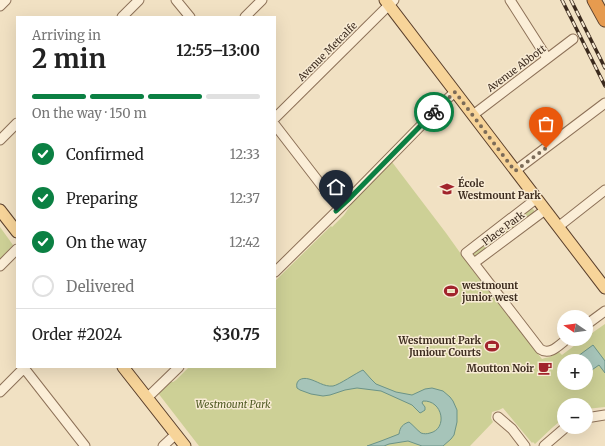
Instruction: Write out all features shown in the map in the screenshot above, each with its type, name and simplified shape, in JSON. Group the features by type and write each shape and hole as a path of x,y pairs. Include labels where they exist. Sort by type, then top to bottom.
{"highway":[{"path":"594,0 605,20"}],"main road":[{"path":"389,2 472,115 604,286"},
{"path":"0,210 16,231"},
{"path":"125,368 185,446"}],"street":[{"path":"0,6 6,0"},
{"path":"123,16 139,0"},
{"path":"176,0 189,16"},
{"path":"246,16 262,0"},
{"path":"510,0 548,58"},
{"name":"Avenue Metcalfe","path":"276,117 329,66 389,2"},
{"name":"Avenue Abbott","path":"472,115 573,39"},
{"path":"276,271 441,104 455,92"},
{"path":"515,171 605,103"},
{"path":"0,140 16,124"},
{"path":"276,126 339,208"},
{"path":"558,227 605,190"},
{"name":"Place Park","path":"536,199 466,253 474,263 545,210"},
{"path":"0,266 16,250"},
{"path":"474,263 540,350 550,352 558,346"},
{"path":"593,320 605,311"},
{"path":"0,392 25,368 86,446"},
{"path":"147,398 178,368"},
{"path":"593,417 605,415"},
{"path":"498,417 512,428 525,446"},
{"path":"163,446 176,434"},
{"path":"544,446 558,434"}],"green space":[{"name":"Westmount Park","path":"392,162 471,268 542,359 550,357 558,351 561,354 557,354 557,390 593,390 593,354 563,354 574,346 593,346 593,332 605,324 605,407 593,408 593,398 557,398 557,424 535,444 533,442 532,443 503,408 492,412 491,418 493,422 470,446 199,446 158,393 169,382 176,380 188,368 276,368 276,280 331,226 332,227 344,215 352,203"},
{"path":"531,208 534,210 534,213 474,256 473,253"},
{"path":"0,227 13,245 0,259"}],"water":[{"path":"593,345 605,361 605,373 599,365 593,369 593,354 581,354"},
{"path":"363,370 376,384 396,392 412,395 425,389 432,388 443,391 453,401 457,410 457,422 454,435 443,446 422,446 408,441 384,446 367,446 399,434 402,426 409,422 424,434 428,434 436,430 441,421 439,410 430,402 423,401 422,403 425,410 420,413 412,405 381,391 357,388 323,396 311,394 297,388 298,381 306,378 324,385 333,386"}],"railway":[{"path":"562,0 605,86"},
{"path":"571,0 605,68"}],"way so far":[{"path":"434,112 455,92 515,171 546,148"}],"place":[{"name":"École Westmount Park","path":"447,189"},
{"name":"westmount junior west","path":"451,291"},
{"name":"Westmount Park Juniour Courts","path":"492,346"},
{"name":"Moutton Noir","path":"545,368"}],"route":[{"path":"336,211 434,112"}]}
